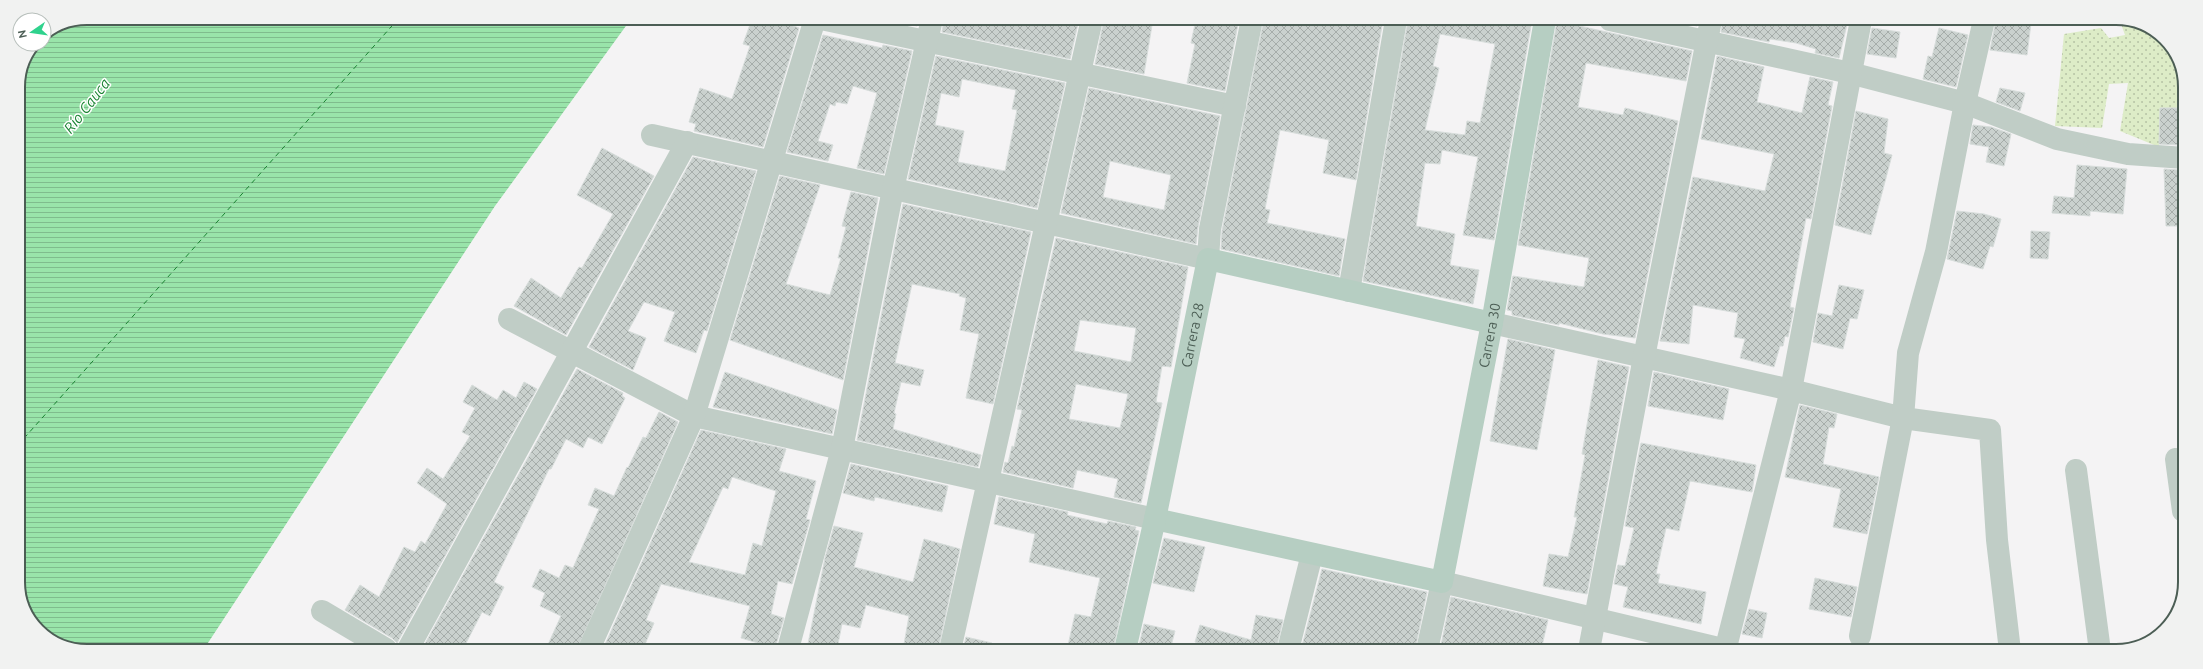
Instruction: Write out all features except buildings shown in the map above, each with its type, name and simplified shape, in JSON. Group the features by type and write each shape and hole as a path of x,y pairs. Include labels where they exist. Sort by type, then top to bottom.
{"main road":[{"name":"Carrera 30","path":"1442,582 1492,323 1544,25"},
{"path":"1208,259 1492,323"},
{"name":"Carrera 28","path":"1126,644 1155,519 1208,259"},
{"path":"1155,519 1442,582"}],"street":[{"path":"591,644 694,416 813,25"},
{"path":"850,25 1235,106"},
{"path":"789,644 842,449 894,189 931,25"},
{"path":"951,644 1091,25"},
{"name":"Carrera 28","path":"1208,259 1210,229 1251,25"},
{"path":"1349,291 1395,25"},
{"path":"1660,25 1709,30 1850,73 1965,103 2056,139 2128,154 2178,158"},
{"path":"1728,644 1791,390 1860,25"},
{"path":"1860,636 1902,418 1908,353 1936,252 1965,103 1983,25"},
{"path":"1590,644 1644,357 1709,30"},
{"path":"652,135 1208,259"},
{"path":"411,644 687,142"},
{"path":"509,319 694,416 1155,519"},
{"path":"1492,323 1791,390 1902,418 1990,430 1997,540 2009,644"},
{"path":"2176,459 2178,474"},
{"path":"2076,470 2099,644"},
{"path":"1290,644 1312,554"},
{"path":"1442,582 1596,617 1703,644"},
{"name":"Carrera 30","path":"1428,644 1442,582"},
{"path":"322,611 378,644"}],"shaded area":[{"path":"2122,26 2132,27 2150,35 2165,49 2175,67 2178,83 2178,104 2177,108 2160,108 2159,147 2120,131 2128,83 2109,84 2102,128 2055,126 2064,34 2101,28 2109,38 2125,35"}],"water":[{"name":"Río Cauca","path":"87,25 627,25 495,206 207,644 87,644 71,642 56,636 40,623 33,613 26,594 25,87 26,75 35,53 52,52 53,35 75,26"}],"ferry route":[{"path":"25,437 393,25"}]}
